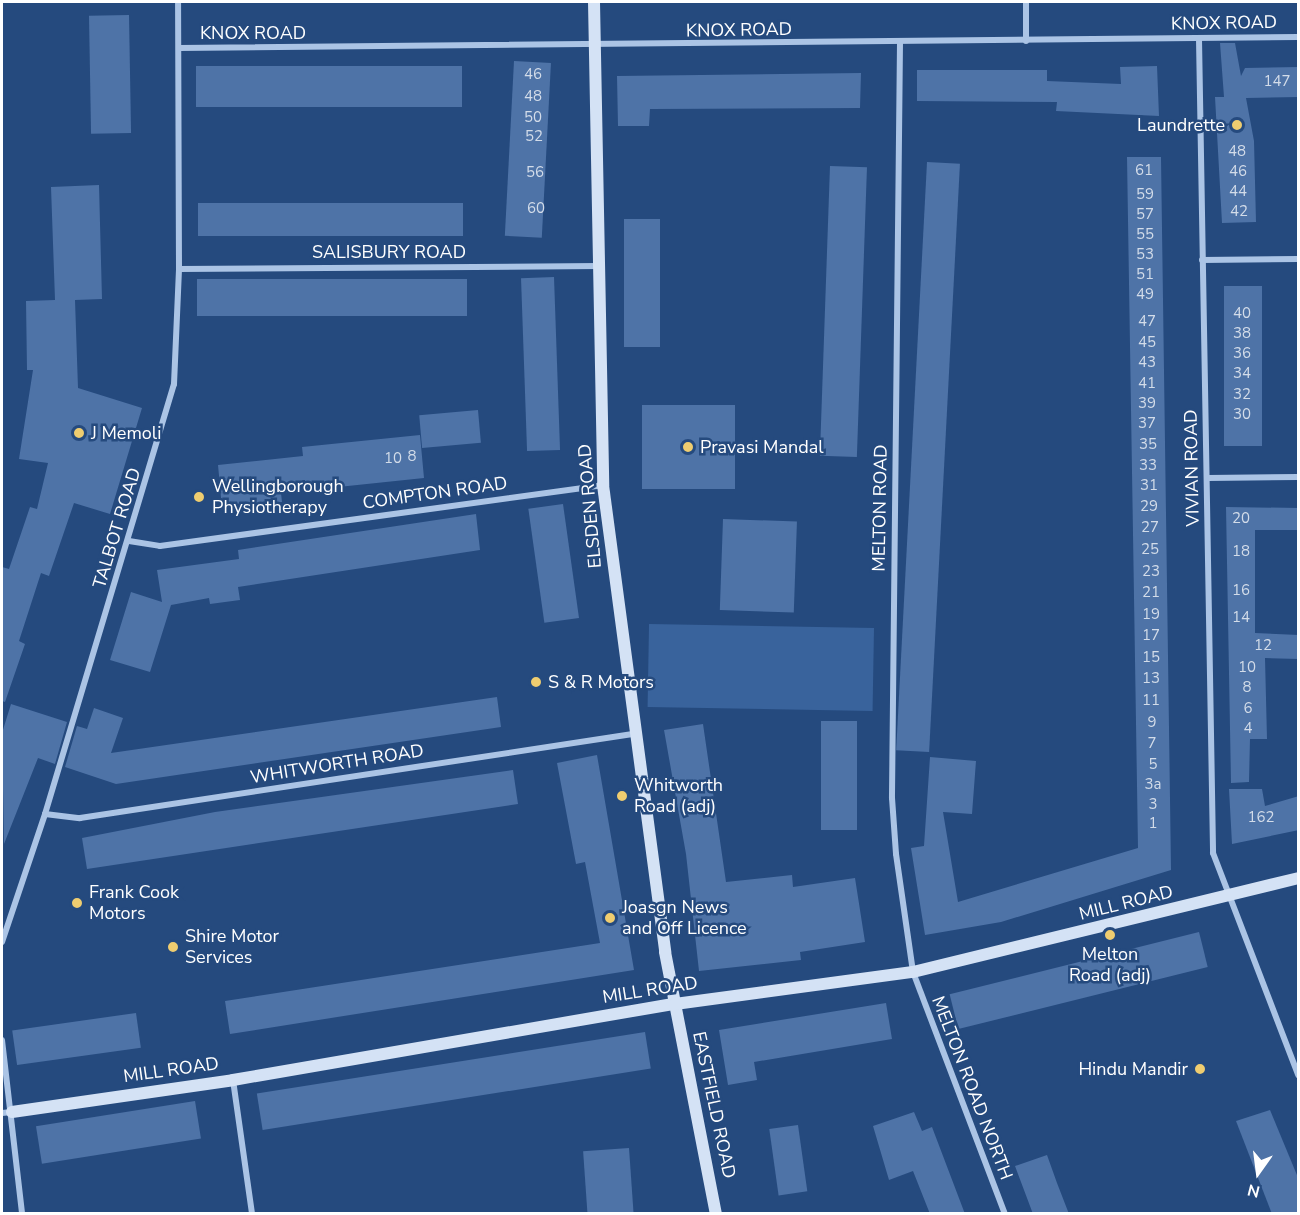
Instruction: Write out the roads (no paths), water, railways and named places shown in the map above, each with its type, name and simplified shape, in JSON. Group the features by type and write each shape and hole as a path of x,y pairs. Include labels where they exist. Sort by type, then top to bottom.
{"street":[{"name":"TALBOT ROAD","path":"2,942 45,814 129,541 174,384 179,269 178,2"},
{"name":"ELSDEN ROAD","path":"594,2 603,485 633,734 675,1004"},
{"path":"1026,2 1026,41"},
{"name":"KNOX ROAD","path":"179,48 595,47 1299,37"},
{"name":"VIVIAN ROAD","path":"1199,39 1213,853 1226,895 1299,1075"},
{"name":"MELTON ROAD","path":"900,43 892,798 914,972"},
{"path":"1202,260 1299,259"},
{"name":"SALISBURY ROAD","path":"179,269 599,266"},
{"path":"1208,478 1299,477"},
{"name":"COMPTON ROAD","path":"129,541 160,546 603,485"},
{"name":"WHITWORTH ROAD","path":"45,814 80,818 633,734"},
{"name":"MILL ROAD","path":"7,1112 233,1080 675,1004 914,972 1299,878"},
{"name":"MELTON ROAD NORTH","path":"914,972 945,1066 1005,1214"},
{"name":"EASTFIELD ROAD","path":"675,1004 716,1214"},
{"path":"2,1040 7,1112 22,1214"},
{"path":"233,1080 252,1214"}],"place":[{"name":"Laundrette","path":"1237,125"},
{"name":"J Memoli","path":"79,433"},
{"name":"Pravasi Mandal","path":"688,447"},
{"name":"Wellingborough Physiotherapy","path":"199,497"},
{"name":"S & R Motors","path":"536,682"},
{"name":"Whitworth Road (adj)","path":"622,796"},
{"name":"Frank Cook Motors","path":"77,903"},
{"name":"Joasgn News and Off Licence","path":"610,918"},
{"name":"Melton Road (adj)","path":"1110,935"},
{"name":"Shire Motor Services","path":"173,947"},
{"name":"Hindu Mandir","path":"1200,1069"}]}
